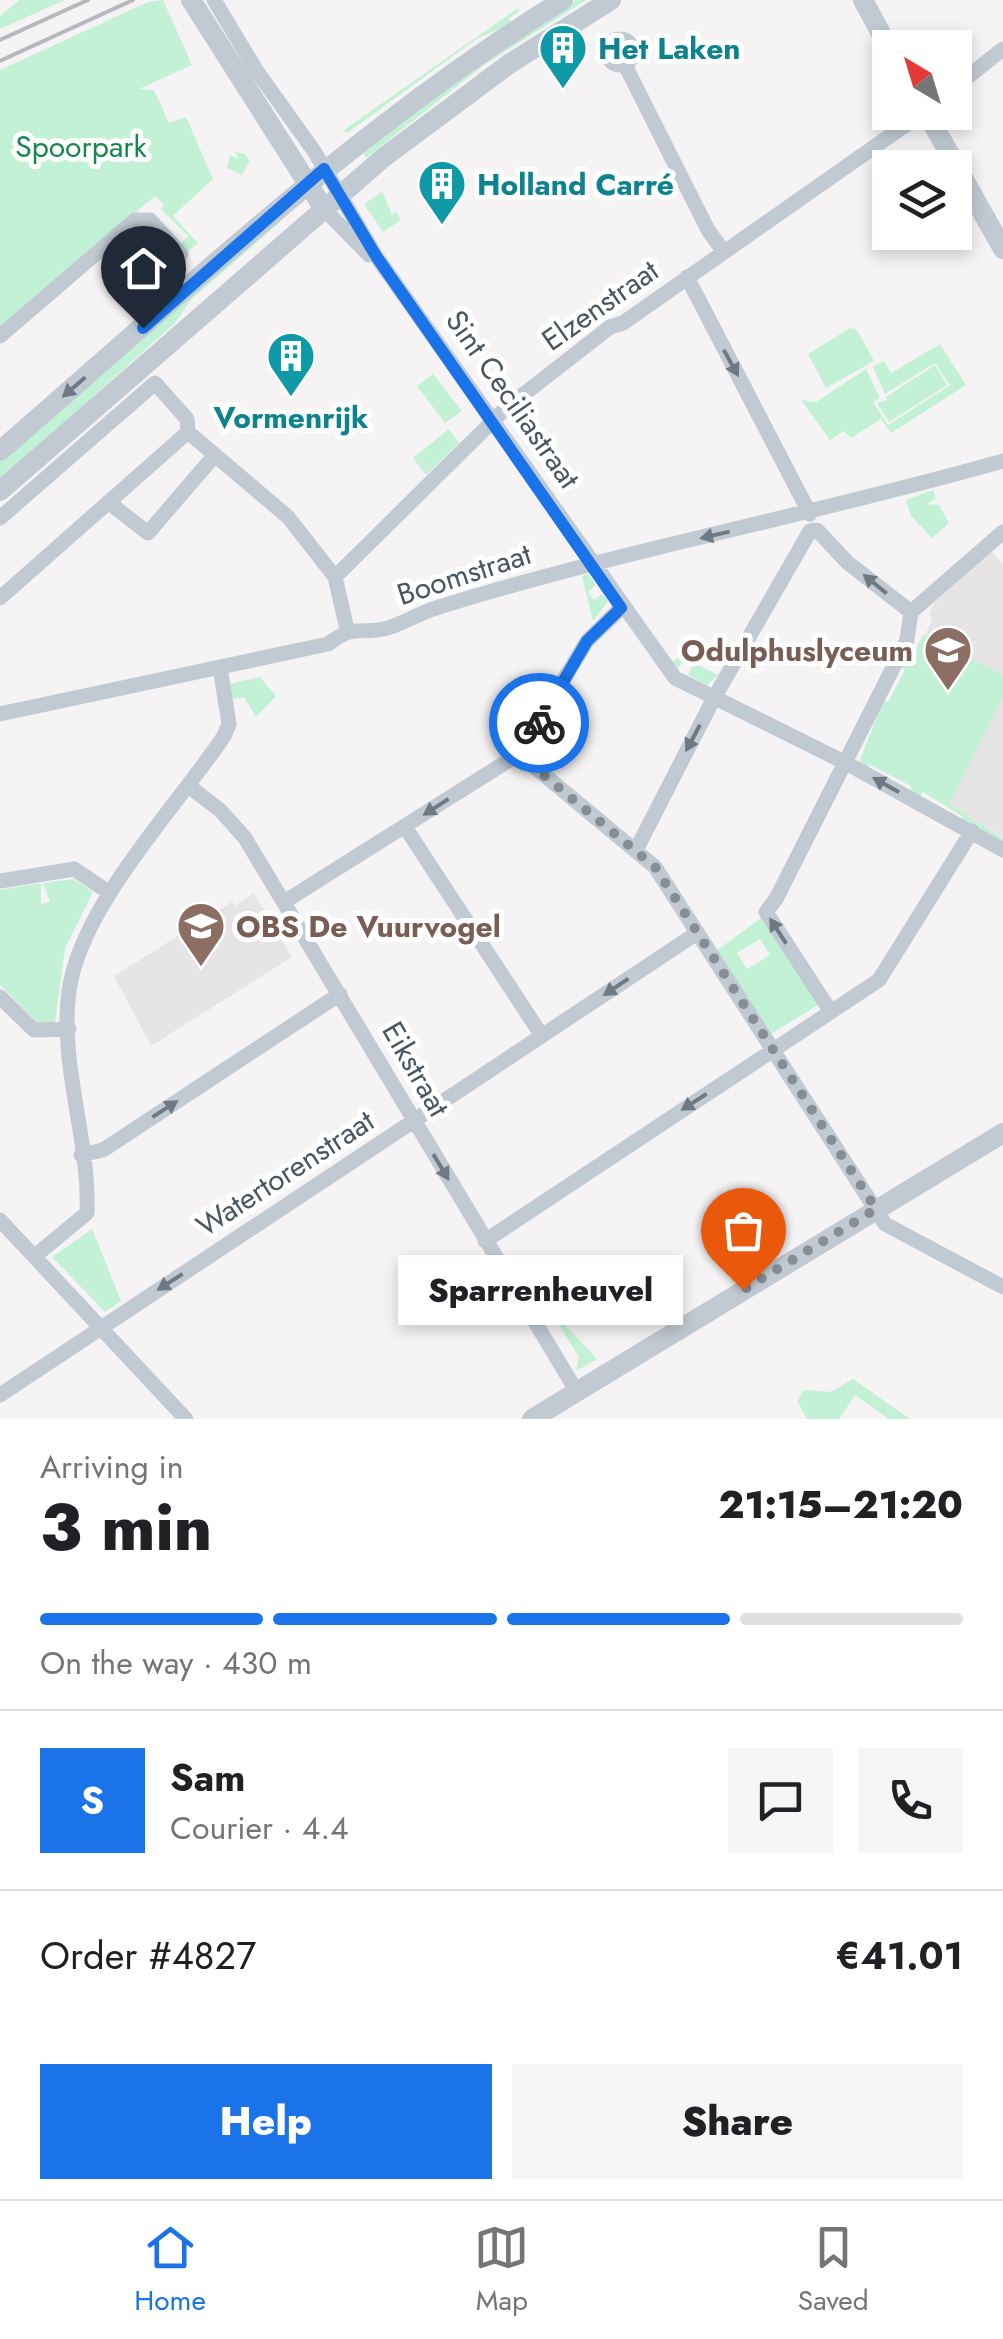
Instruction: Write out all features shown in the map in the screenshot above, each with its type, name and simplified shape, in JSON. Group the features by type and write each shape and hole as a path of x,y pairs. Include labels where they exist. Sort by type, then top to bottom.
{"street":[{"name":"Sint Ceciliastraat","path":"191,0 306,186 332,203 384,267 621,608 676,678 846,763 1003,850"},
{"name":"Sint Ceciliastraat","path":"214,0 324,169 332,203"},
{"path":"0,451 324,169 440,78 563,0"},
{"path":"0,491 394,149 509,64 611,0"},
{"path":"863,0 879,30"},
{"path":"972,74 1003,49"},
{"path":"625,65 708,230 724,252"},
{"name":"Elzenstraat","path":"335,576 492,422 610,327 899,130"},
{"path":"928,130 1003,248"},
{"path":"0,336 135,220 150,220 181,254"},
{"path":"687,276 810,522 848,562 910,612"},
{"path":"0,518 156,383 187,419 188,432 288,517 335,576 347,630"},
{"path":"0,598 188,432"},
{"path":"108,502 148,534 215,455"},
{"name":"Boomstraat","path":"0,714 328,644 347,630 387,628 428,610 591,565 810,522 1003,461"},
{"path":"636,850 810,522"},
{"path":"831,1012 766,912 907,640 910,612 1003,532"},
{"path":"284,902 518,754 587,641 621,608"},
{"path":"35,1256 84,1219 87,1205 69,1029 69,992 78,956 110,893 190,787 229,724 220,666"},
{"path":"518,754 655,867 776,1048 885,1224 1003,1287"},
{"name":"Eikstraat","path":"190,787 234,825 284,902 577,1392"},
{"path":"404,827 542,1036"},
{"path":"485,1240 878,981 972,831"},
{"path":"0,881 74,869 110,893"},
{"name":"Watertorenstraat","path":"0,1395 697,933"},
{"path":"81,1156 103,1150 340,994"},
{"path":"0,997 34,1030 69,1029"},
{"path":"532,1419 1003,1133"},
{"path":"0,1220 186,1419"}],"shaded area":[{"name":"Odulphuslyceum","path":"990,550 1003,564 1003,837 864,754 932,621 929,613 934,603"},
{"name":"OBS De Vuurvogel","path":"254,893 292,957 151,1046 114,976 232,902 235,906"}],"green space":[{"path":"19,0 65,0 0,29 0,16"},
{"name":"Spoorpark","path":"163,0 192,65 139,89 154,90 169,123 186,117 213,179 173,216 198,243 184,255 178,247 188,236 161,209 164,205 155,196 0,328 0,70 148,2"},
{"path":"576,0 586,0 484,65 366,158 363,154 436,91"},
{"path":"518,8 520,11 509,18 512,24 478,38 347,133 344,130"},
{"path":"235,152 245,154 250,161 242,175 227,168 230,155 238,159"},
{"path":"382,192 392,214 396,212 401,220 383,232 364,204"},
{"path":"279,218 281,221 191,300 174,324 0,480 0,461"},
{"path":"850,328 857,330 874,361 826,388 808,354"},
{"path":"940,344 966,385 891,433 881,419 851,438 844,431 830,440 801,400 816,402 866,369 880,398 873,402 888,425 950,385 935,363 885,394 873,367 884,361 891,373"},
{"path":"935,365 947,385 889,422 877,403"},
{"path":"433,374 462,411 445,423 417,386"},
{"path":"449,429 459,443 426,475 413,458"},
{"path":"933,490 936,498 927,504 939,505 949,523 932,538 911,516 906,500"},
{"path":"588,574 596,585 588,592 594,600 602,594 608,601 593,621 582,576"},
{"path":"923,635 1003,675 1003,697 949,804 1003,838 1003,844 960,821 962,816 923,792 920,796 911,791 911,786 870,765 866,769 858,765 883,701 888,702 905,670 900,667 902,656 914,652"},
{"path":"680,656 718,675 707,685 688,675 692,667 682,662 676,671 670,664"},
{"path":"260,677 276,696 256,717 244,697 233,699 229,684"},
{"path":"74,879 93,892 65,948 55,1022 37,1022 0,985 0,890 41,883 41,904 50,902 43,883"},
{"path":"761,918 821,1003 771,1034 716,951","holes":["760,939 770,955 747,969 737,953"]},
{"path":"92,1229 121,1301 105,1312 52,1257"},
{"path":"548,1307 597,1359 576,1371 579,1357"},
{"path":"853,1379 910,1419 889,1419 855,1395 839,1419 807,1419 797,1401 804,1390 831,1392"}],"railway":[{"path":"0,40 88,0"},
{"path":"0,61 133,0"}],"way so far":[{"path":"539,723 518,754 655,867 776,1048 876,1209 743,1290"}],"place":[{"name":"Het Laken","path":"563,90"},
{"name":"Holland Carré","path":"442,226"},
{"name":"Vormenrijk","path":"291,398"},
{"name":"Odulphuslyceum","path":"948,692"},
{"name":"OBS De Vuurvogel","path":"201,968"},
{"name":"Sparrenheuvel","path":"743,1290"}],"route":[{"path":"143,328 324,169 376,256 621,608 587,641 539,723"}]}
